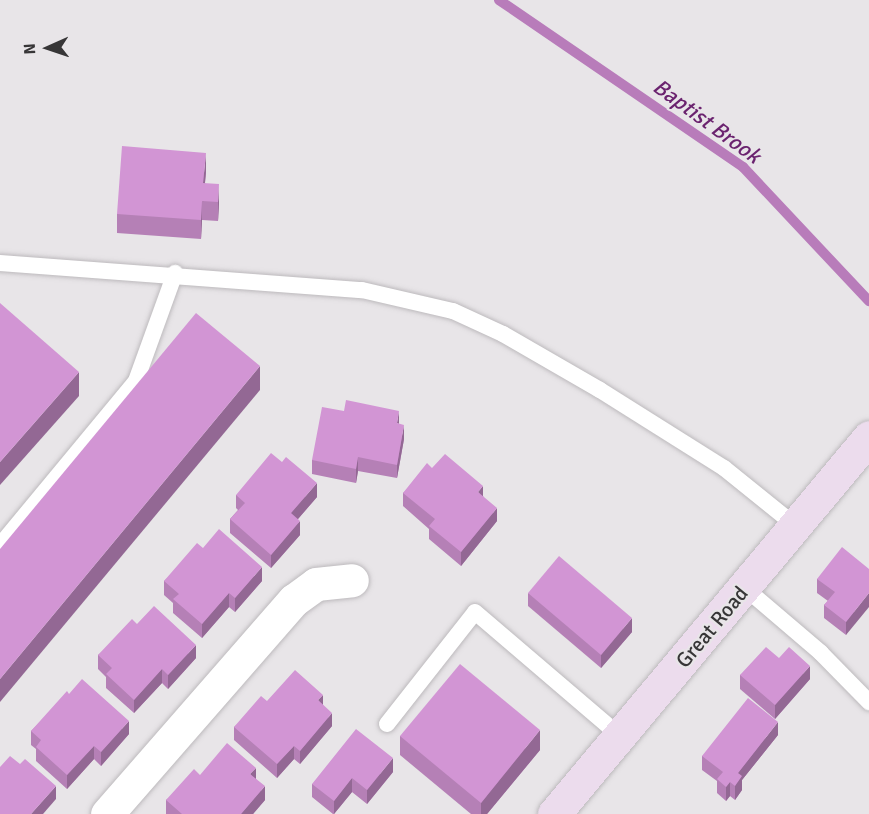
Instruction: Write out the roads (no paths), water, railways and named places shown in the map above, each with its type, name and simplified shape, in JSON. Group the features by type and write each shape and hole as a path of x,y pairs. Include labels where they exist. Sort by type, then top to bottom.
{"main road":[{"name":"Great Road","path":"554,814 869,437"}],"street":[{"path":"107,814 294,600 315,584 352,580"}],"lane":[{"path":"0,263 175,273 362,290 453,311 503,334 600,390 724,468 796,526"},
{"path":"2,543 136,381 175,273"},
{"path":"745,588 821,653 869,702"},
{"path":"387,724 475,612 620,736"}],"waterway":[{"name":"Baptist Brook","path":"499,0 743,167 869,301"}]}
